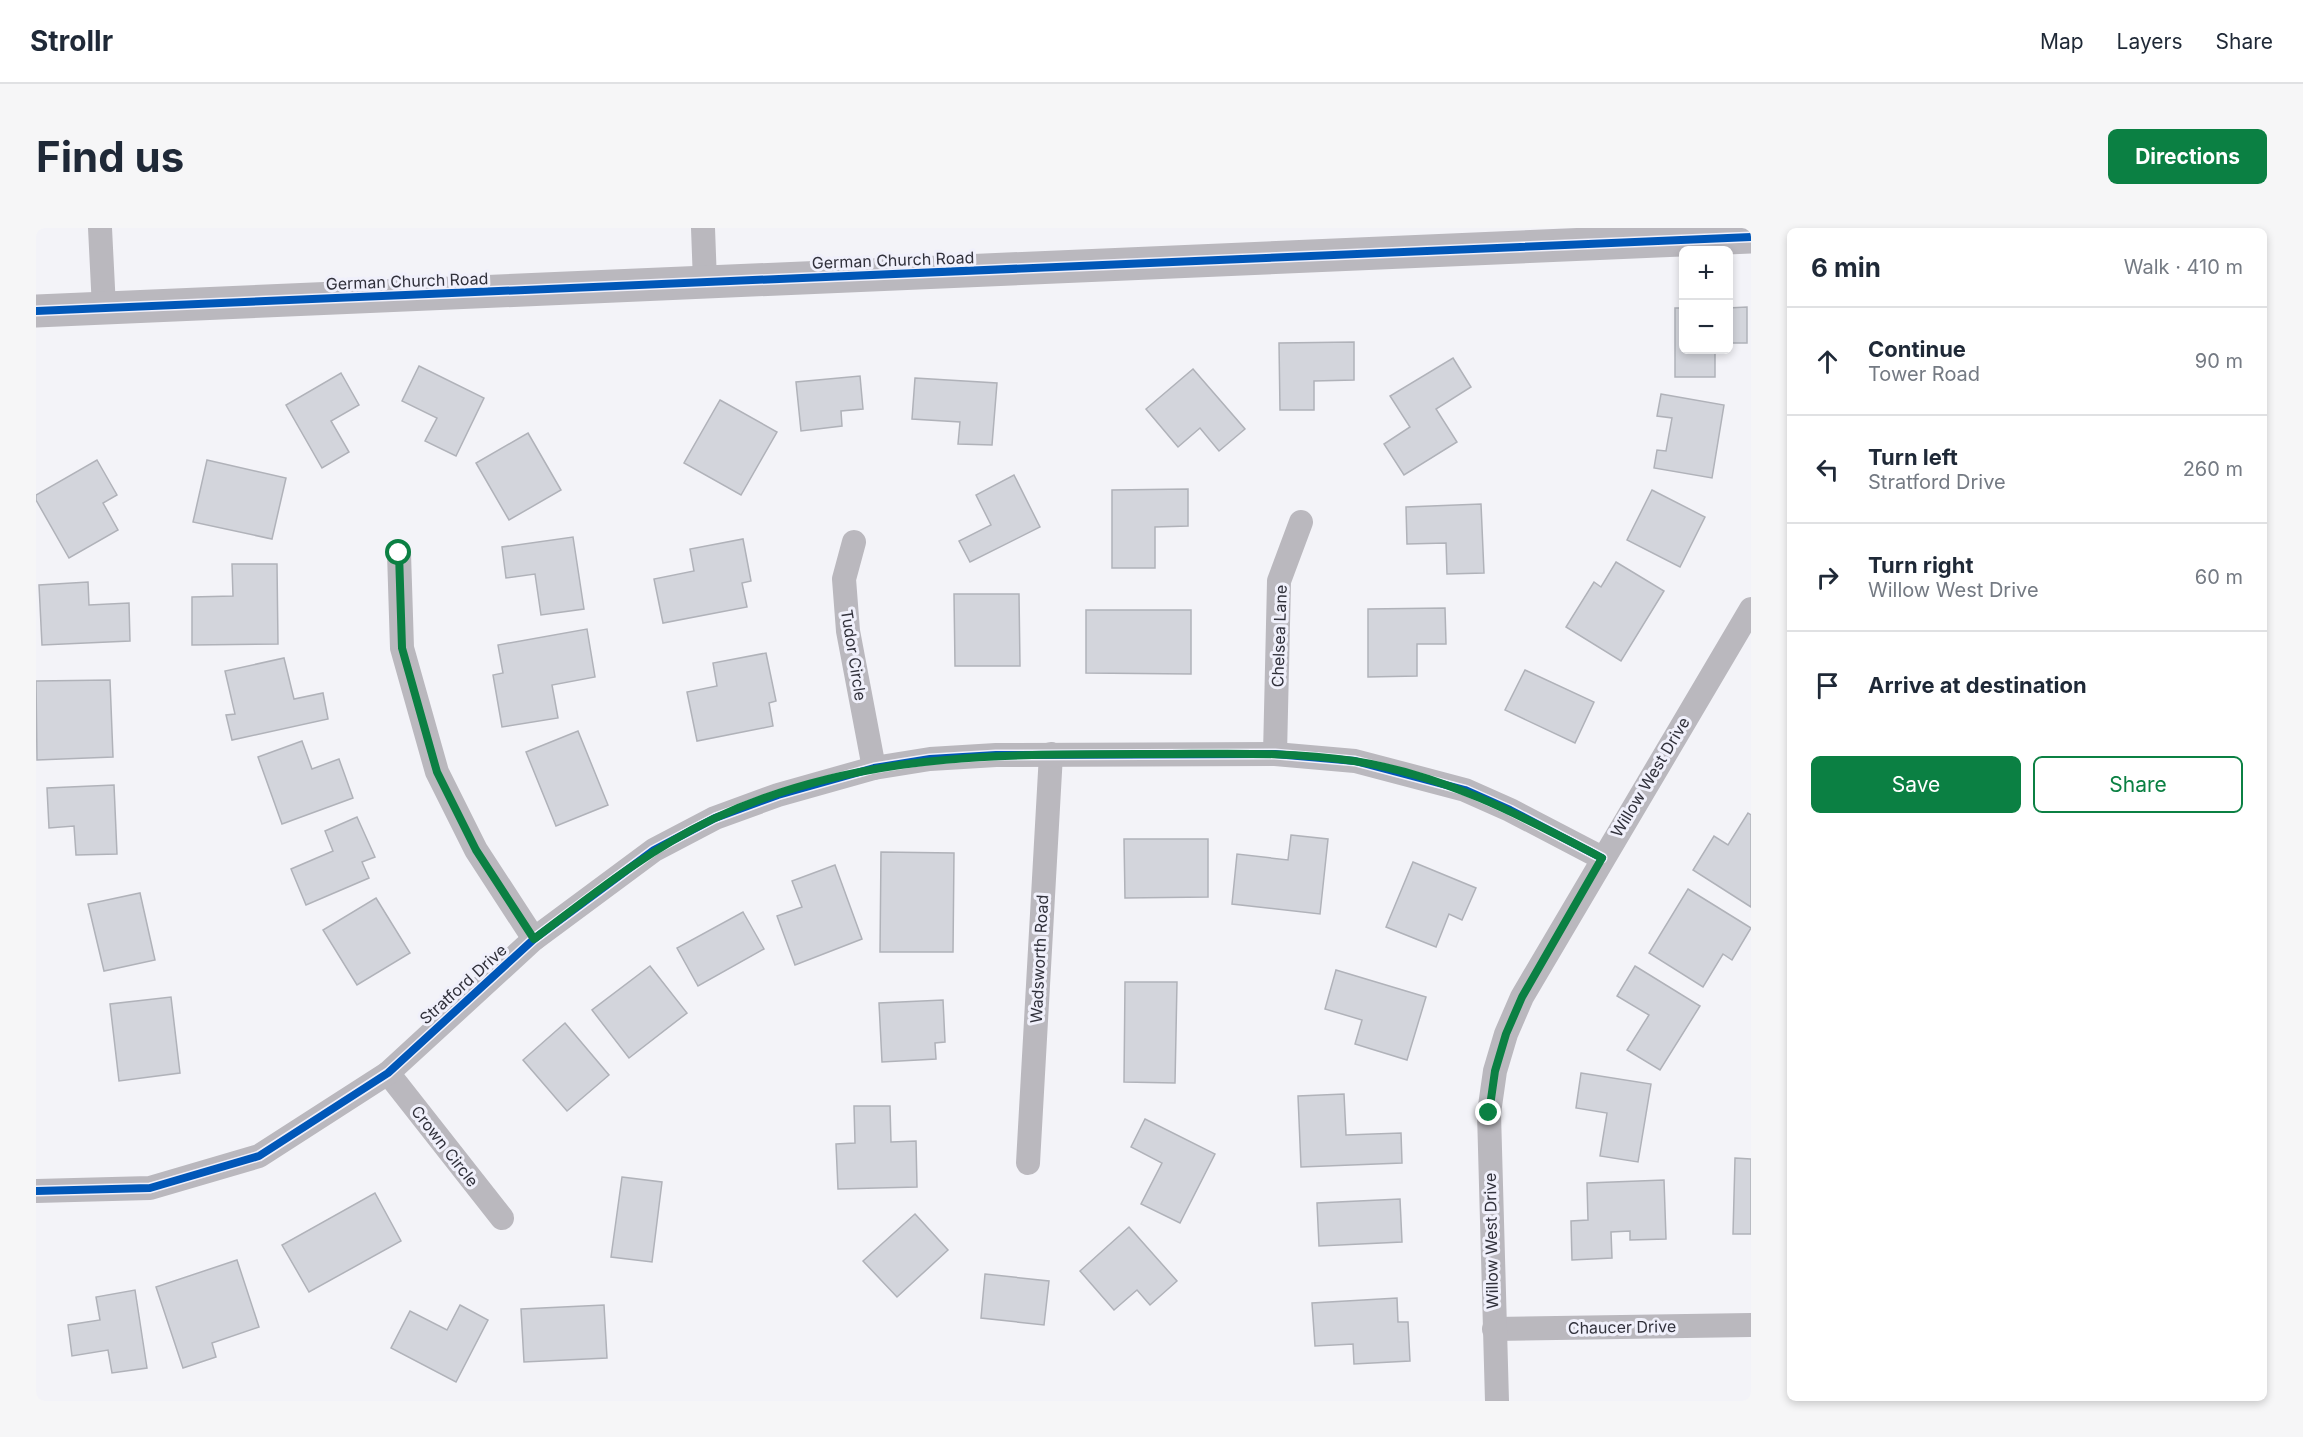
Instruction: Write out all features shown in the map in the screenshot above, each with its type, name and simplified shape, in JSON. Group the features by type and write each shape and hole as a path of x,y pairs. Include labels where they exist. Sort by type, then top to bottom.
{"street":[{"path":"100,228 104,308"},
{"path":"703,228 705,282"},
{"name":"German Church Road","path":"36,311 1751,237"},
{"name":"Chelsea Lane","path":"1275,754 1279,581 1301,522"},
{"name":"Tudor Circle","path":"854,542 844,579 848,631 874,768"},
{"path":"399,553 402,648 437,772 476,850 534,939"},
{"name":"Willow West Drive","path":"1497,1401 1489,1113 1495,1071 1506,1034 1522,997 1602,858 1751,609"},
{"name":"Stratford Drive","path":"36,1191 150,1188 259,1156 388,1073 534,939 654,850 716,818 777,795 874,768 930,759 1051,754 1275,754 1355,761 1465,790 1510,810 1602,858"},
{"name":"Wadsworth Road","path":"1028,1163 1051,754"},
{"name":"Crown Circle","path":"388,1073 502,1218"},
{"name":"Chaucer Drive","path":"1494,1329 1751,1325"}],"building":[{"path":"1747,307 1747,343 1733,343 1733,308"},
{"path":"1675,308 1679,308 1679,354 1715,354 1715,377 1675,377"},
{"path":"1354,342 1354,380 1314,381 1314,410 1280,410 1279,343"},
{"path":"1453,358 1471,387 1436,409 1457,442 1404,475 1384,444 1410,427 1390,396"},
{"path":"419,366 484,398 456,456 425,441 437,418 402,401"},
{"path":"1193,369 1245,429 1219,451 1200,428 1178,447 1146,409"},
{"path":"341,373 359,405 331,421 349,452 322,468 286,405"},
{"path":"860,376 863,409 841,411 842,426 801,431 796,382"},
{"path":"915,378 997,383 992,445 958,444 960,422 912,419"},
{"path":"1661,394 1724,405 1712,478 1654,468 1657,450 1666,451 1672,418 1657,416"},
{"path":"720,400 777,432 741,495 684,463"},
{"path":"528,433 561,490 509,520 476,463"},
{"path":"97,460 117,495 103,503 118,530 69,558 36,500 36,495"},
{"path":"207,460 286,478 272,539 193,522"},
{"path":"1014,475 1040,527 970,562 959,541 991,525 976,495"},
{"path":"1188,489 1188,526 1155,527 1155,568 1112,568 1112,490"},
{"path":"1652,490 1705,517 1680,567 1627,540"},
{"path":"1481,504 1484,573 1447,574 1446,543 1407,544 1406,507"},
{"path":"573,537 584,609 541,615 535,574 506,578 502,547"},
{"path":"743,539 751,581 742,583 747,607 663,623 654,579 694,571 690,549"},
{"path":"1616,562 1664,591 1621,661 1566,627 1594,582 1601,587"},
{"path":"232,564 277,564 278,644 192,645 192,597 233,596"},
{"path":"88,582 89,605 129,603 130,641 42,645 39,585"},
{"path":"954,594 1019,594 1020,666 955,666"},
{"path":"1445,608 1446,644 1417,644 1417,676 1368,677 1368,609"},
{"path":"1086,610 1191,610 1191,674 1086,673"},
{"path":"587,629 595,677 552,685 558,718 502,727 493,675 503,673 498,645"},
{"path":"766,653 776,701 769,703 773,726 697,741 687,692 717,686 713,663"},
{"path":"284,658 294,699 323,693 328,719 232,740 226,715 235,714 225,671"},
{"path":"1525,670 1594,702 1575,743 1505,710"},
{"path":"110,680 113,757 37,760 36,681"},
{"path":"578,731 608,805 556,826 526,752"},
{"path":"302,741 312,769 339,759 353,798 282,824 258,757"},
{"path":"114,785 117,854 76,855 74,826 49,828 47,788"},
{"path":"1748,813 1751,815 1751,907 1693,870 1714,836 1728,845"},
{"path":"357,817 375,857 362,862 369,878 306,905 291,869 333,851 325,831"},
{"path":"1291,835 1328,839 1320,914 1232,904 1237,854 1288,860"},
{"path":"1124,839 1208,839 1208,897 1125,898"},
{"path":"881,852 954,853 953,952 880,952"},
{"path":"1413,862 1476,888 1462,920 1449,914 1436,947 1386,927"},
{"path":"835,865 862,939 795,965 777,916 802,907 792,881"},
{"path":"1688,889 1751,928 1732,960 1723,954 1703,987 1649,953"},
{"path":"140,893 155,960 104,971 88,904"},
{"path":"376,898 410,953 357,985 323,930"},
{"path":"743,912 764,949 698,986 677,948"},
{"path":"650,966 687,1013 629,1058 592,1010"},
{"path":"1635,966 1700,1006 1660,1070 1627,1050 1649,1015 1617,996"},
{"path":"1336,970 1426,997 1407,1060 1355,1044 1362,1020 1325,1009"},
{"path":"1125,982 1177,982 1175,1083 1124,1082"},
{"path":"171,997 180,1073 119,1081 110,1004"},
{"path":"943,1000 945,1042 935,1043 936,1059 882,1062 879,1003"},
{"path":"565,1023 609,1075 567,1111 523,1060"},
{"path":"1581,1073 1651,1084 1638,1162 1600,1156 1607,1113 1576,1108"},
{"path":"1344,1094 1346,1135 1401,1133 1402,1163 1301,1167 1298,1096"},
{"path":"854,1106 890,1106 891,1142 916,1141 917,1187 838,1189 836,1144 855,1143"},
{"path":"1145,1119 1215,1154 1180,1223 1141,1204 1162,1163 1131,1147"},
{"path":"1735,1158 1751,1159 1751,1234 1733,1234"},
{"path":"622,1177 662,1182 652,1262 611,1257"},
{"path":"1664,1180 1666,1239 1630,1240 1630,1231 1611,1232 1612,1258 1572,1260 1571,1221 1588,1220 1587,1183"},
{"path":"375,1193 401,1241 309,1292 282,1245"},
{"path":"1400,1199 1402,1242 1319,1246 1317,1203"},
{"path":"915,1214 948,1250 897,1297 863,1261"},
{"path":"1129,1227 1177,1281 1150,1305 1137,1290 1114,1310 1080,1271"},
{"path":"237,1260 259,1327 212,1343 216,1357 183,1368 156,1287"},
{"path":"985,1274 1049,1281 1044,1325 981,1318"},
{"path":"135,1290 147,1368 112,1373 108,1350 72,1356 68,1325 100,1320 96,1297"},
{"path":"1397,1298 1398,1322 1408,1322 1410,1361 1354,1364 1353,1344 1315,1346 1312,1303"},
{"path":"460,1305 488,1320 456,1382 391,1348 410,1311 447,1330"},
{"path":"604,1305 607,1358 524,1362 521,1309"}],"cycle path":[{"path":"36,311 1751,237"},
{"path":"36,1191 150,1188 259,1156 388,1073 534,939 654,850 715,818 778,795 874,768 930,759 996,755 1275,754 1355,761 1465,790 1510,810 1602,858"}],"route":[{"path":"399,553 402,648 437,772 476,850 534,939 654,850 716,818 777,795 874,768 930,759 996,755 1275,754 1355,761 1465,790 1510,810 1602,858 1522,997 1506,1034 1495,1071 1489,1113"}]}
